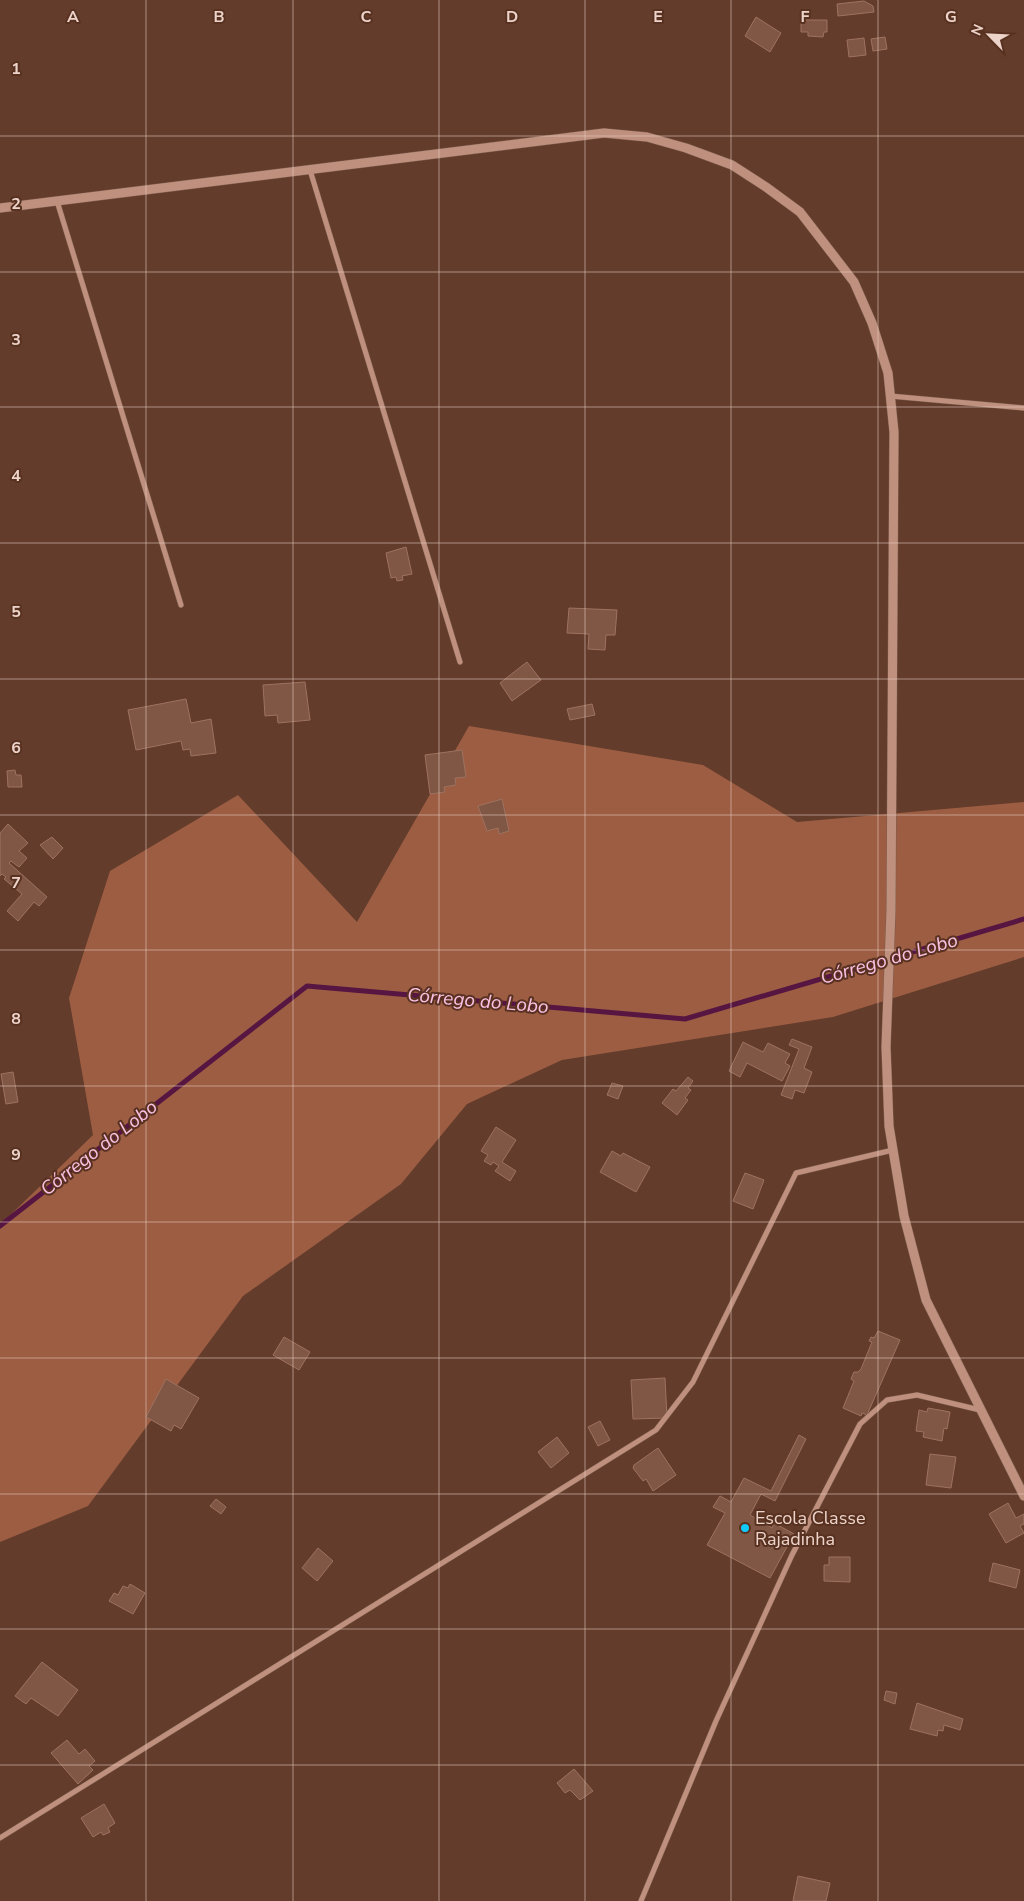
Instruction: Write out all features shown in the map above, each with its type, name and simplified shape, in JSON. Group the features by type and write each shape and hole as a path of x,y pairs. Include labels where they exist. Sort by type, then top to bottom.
{"street":[{"path":"0,208 604,133 647,137 686,148 732,165 766,186 800,212 854,282 888,373 894,432 891,910 886,1046 889,1126 904,1216 926,1300 1024,1496"},
{"path":"310,170 460,662"},
{"path":"57,201 181,606"},
{"path":"890,396 1024,408"},
{"path":"0,1838 656,1430 693,1382 796,1173 894,1150"},
{"path":"641,1901 716,1721 792,1555 860,1424 887,1400 917,1395 980,1410"}],"shaded area":[{"path":"469,726 703,765 797,822 1024,802 1024,957 833,1017 562,1060 467,1104 401,1184 243,1296 88,1506 0,1542 0,1225 93,1135 69,998 110,871 238,795 357,922"}],"building":[{"path":"864,1 873,6 874,12 838,16 837,4"},
{"path":"756,17 781,33 770,52 745,36"},
{"path":"801,20 827,20 827,32 824,32 823,37 808,36 808,32 801,32"},
{"path":"885,37 887,49 873,51 871,39"},
{"path":"864,38 866,55 849,57 847,40"},
{"path":"406,547 412,574 402,576 403,580 397,581 396,577 391,578 386,553"},
{"path":"569,608 617,610 615,635 606,635 605,650 588,649 589,634 567,633"},
{"path":"527,662 541,680 512,701 500,683"},
{"path":"305,682 310,720 278,723 277,715 265,716 263,685"},
{"path":"186,699 191,723 211,719 216,753 191,756 190,749 183,750 181,741 136,750 128,710"},
{"path":"592,704 595,715 570,720 567,709"},
{"path":"462,750 466,777 455,778 456,785 444,787 445,792 430,794 425,755"},
{"path":"15,770 16,775 21,775 22,787 8,787 7,771"},
{"path":"502,799 509,831 499,834 498,828 487,831 478,806"},
{"path":"8,824 28,843 19,851 27,858 19,867 11,861 9,863 47,897 39,906 34,902 18,921 7,911 22,894 4,879 6,877 2,874 0,876 0,833"},
{"path":"52,837 63,848 53,859 40,845"},
{"path":"792,1039 812,1047 804,1068 812,1072 804,1093 795,1090 792,1099 781,1095 799,1049 789,1045"},
{"path":"743,1042 763,1052 768,1043 790,1054 785,1063 790,1066 782,1081 747,1063 740,1077 729,1071"},
{"path":"13,1072 18,1102 6,1104 1,1074"},
{"path":"688,1077 693,1081 688,1088 691,1090 685,1098 688,1100 677,1115 662,1103 673,1089 676,1091"},
{"path":"612,1083 623,1086 618,1099 607,1095"},
{"path":"496,1127 516,1140 502,1162 516,1171 510,1181 495,1171 499,1166 493,1162 491,1165 484,1161 488,1155 481,1151"},
{"path":"612,1151 621,1156 623,1153 650,1167 636,1192 600,1172"},
{"path":"745,1173 764,1180 753,1209 733,1201"},
{"path":"878,1331 900,1340 867,1415 862,1413 861,1416 843,1408 854,1381 851,1379 854,1372 858,1372 861,1369 872,1342 869,1341 871,1337 874,1338"},
{"path":"284,1337 310,1352 299,1370 273,1355"},
{"path":"665,1378 667,1418 633,1419 631,1380"},
{"path":"166,1379 199,1398 181,1429 174,1425 171,1431 146,1417"},
{"path":"928,1408 950,1412 947,1429 944,1428 942,1441 923,1437 924,1432 916,1431 919,1410 927,1412"},
{"path":"600,1421 610,1440 598,1446 588,1427"},
{"path":"799,1435 806,1439 775,1501 761,1494 750,1515 772,1528 774,1523 794,1534 770,1578 707,1545 725,1513 713,1507 720,1496 731,1502 744,1478 771,1491"},
{"path":"557,1437 569,1453 551,1468 538,1452"},
{"path":"658,1448 676,1475 653,1491 646,1479 643,1481 633,1468 634,1465"},
{"path":"930,1454 956,1457 951,1488 926,1485"},
{"path":"216,1499 226,1507 221,1514 210,1506"},
{"path":"1008,1503 1016,1518 1024,1514 1024,1524 1020,1526 1024,1533 1006,1543 989,1514"},
{"path":"318,1548 333,1561 317,1581 302,1568"},
{"path":"829,1557 850,1557 850,1582 824,1581 824,1565 829,1565"},
{"path":"993,1563 1020,1570 1016,1588 989,1581"},
{"path":"130,1584 145,1593 133,1614 109,1601 114,1593 118,1595 123,1586 128,1588"},
{"path":"42,1662 78,1690 58,1716 31,1698 26,1704 15,1696"},
{"path":"886,1691 897,1693 895,1704 884,1700"},
{"path":"917,1703 963,1719 960,1730 944,1725 943,1731 938,1730 937,1736 910,1729"},
{"path":"67,1740 79,1754 85,1749 95,1761 89,1766 93,1770 78,1784 51,1753"},
{"path":"574,1769 593,1791 580,1800 570,1790 565,1793 557,1783"},
{"path":"104,1804 115,1823 108,1828 110,1832 103,1835 101,1832 93,1837 81,1818"},
{"path":"798,1876 830,1883 826,1901 793,1901"}],"waterway":[{"name":"Córrego do Lobo","path":"0,1226 307,986 685,1019 1024,919"}],"place":[{"name":"Escola Classe Rajadinha","path":"745,1528"}]}
